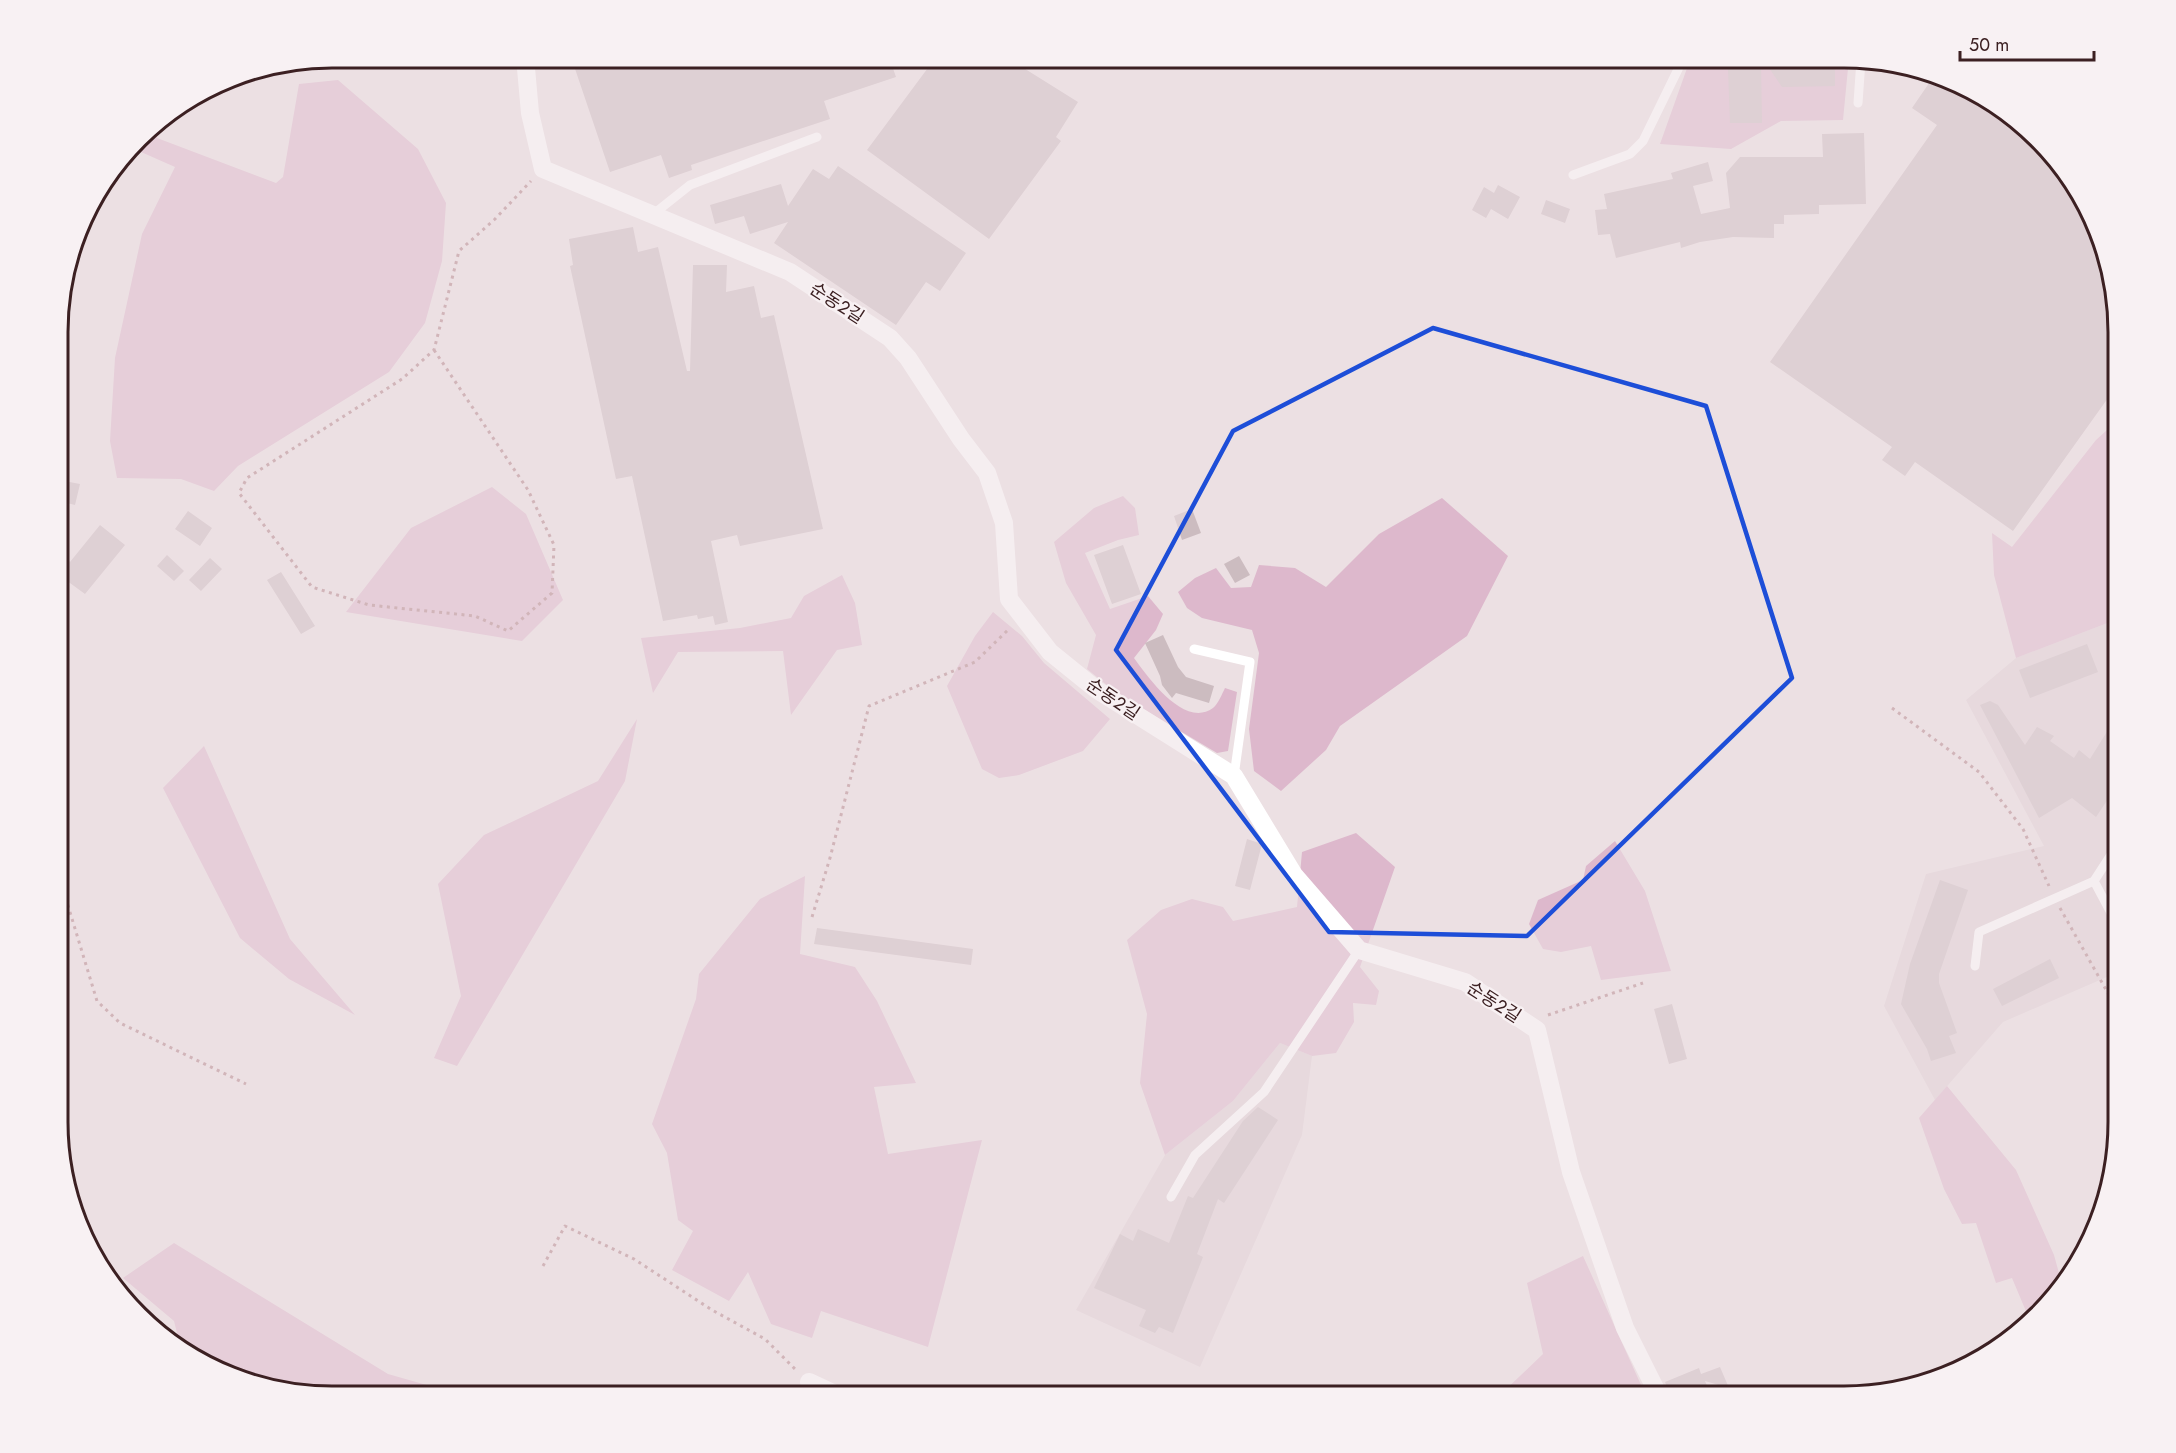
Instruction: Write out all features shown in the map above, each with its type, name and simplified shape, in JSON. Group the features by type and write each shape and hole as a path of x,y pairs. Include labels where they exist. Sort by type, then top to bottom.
{"street":[{"path":"526,68 530,113 543,169"},
{"name":"순동2길","path":"543,169 651,216 790,272 890,338 908,358 961,439 987,473 1004,523 1009,599 1050,652 1097,690 1234,776 1294,875 1359,950 1465,982 1537,1030 1571,1172 1625,1328 1654,1386"},
{"path":"809,1382 818,1386"}],"lane":[{"path":"1573,175 1630,154 1642,141 1678,68"},
{"path":"1858,103 1860,68"},
{"path":"651,216 690,185 817,137"},
{"path":"1194,649 1250,662 1234,776"},
{"path":"1975,966 1979,932 2094,881 2108,859"},
{"path":"2094,881 2108,907"},
{"path":"1171,1197 1195,1155 1264,1092 1359,950"}],"path":[{"path":"434,350 528,490 554,545 552,593 508,631 475,616 369,605 312,587 239,493 247,478 402,379 434,350 459,251 495,219 543,169"},
{"path":"812,917 830,858 869,706 975,662 1022,617"},
{"path":"1892,708 1979,772 2022,829 2055,899 2108,993"},
{"path":"68,906 97,1001 120,1023 246,1083"},
{"path":"1526,1023 1643,983"},
{"path":"543,1266 566,1226 634,1259 712,1310 765,1339 809,1382"}],"highlighted area":[{"path":"1433,328 1706,406 1792,678 1527,936 1329,932 1116,650 1233,431"}],"shaded area":[{"path":"1687,68 1848,68 1843,120 1781,121 1731,149 1660,144"},
{"path":"338,80 418,149 446,203 442,261 425,323 389,372 238,466 214,491 181,479 117,478 110,441 115,358 142,234 175,167 139,151 158,132 157,138 276,183 283,177 299,84"},
{"path":"2108,429 2108,623 2016,658 1994,575 1992,533 2012,547 2096,440"},
{"path":"492,487 526,514 563,600 522,641 346,612 411,528"},
{"path":"1123,496 1135,508 1139,535 1118,540 1085,553 1110,609 1148,596 1163,614 1156,630 1134,658 1168,698 1190,712 1202,713 1215,706 1225,688 1237,692 1228,751 1217,753 1118,694 1087,669 1096,635 1066,583 1054,542 1094,508"},
{"path":"1442,498 1508,556 1467,636 1340,726 1326,750 1281,791 1254,771 1249,729 1259,653 1252,630 1202,618 1187,608 1178,592 1195,578 1216,568 1231,588 1251,587 1259,565 1295,568 1326,587 1379,534"},
{"path":"842,575 855,603 862,645 837,650 791,715 783,651 678,652 653,693 641,638 740,628 791,618 804,596"},
{"path":"993,612 1022,636 1044,663 1110,719 1083,751 1019,775 999,778 982,769 947,686 975,636"},
{"path":"2108,623 2108,976 2003,1022 1935,1100 1884,1006 1926,874 2044,846 1966,700 2016,658"},
{"path":"637,719 625,781 457,1066 434,1058 461,996 438,884 484,835 598,781"},
{"path":"204,746 290,939 355,1015 289,979 240,938 163,788"},
{"path":"1356,833 1395,867 1360,967 1379,991 1376,1005 1353,1003 1354,1022 1336,1053 1312,1056 1280,1043 1233,1101 1165,1155 1140,1083 1147,1014 1127,940 1161,910 1192,899 1223,907 1233,921 1297,907 1302,852"},
{"path":"1615,841 1645,891 1671,971 1601,980 1591,946 1561,952 1543,949 1529,924 1538,900 1583,880 1586,866"},
{"path":"805,876 800,954 855,967 877,1001 916,1083 874,1087 888,1154 982,1140 928,1347 821,1311 812,1338 771,1324 748,1272 729,1301 672,1270 693,1231 678,1220 667,1153 652,1124 696,999 699,974 760,899"},
{"path":"1280,1043 1312,1056 1302,1135 1200,1367 1076,1310 1165,1155 1233,1101"},
{"path":"1947,1086 2016,1170 2054,1255 2059,1274 2027,1312 2012,1278 1996,1283 1976,1223 1962,1224 1944,1189 1919,1118"},
{"path":"174,1243 388,1374 430,1386 314,1385 246,1372 199,1350 178,1336 174,1321 123,1278"},
{"path":"1583,1256 1642,1386 1509,1386 1543,1354 1527,1283"}],"building":[{"path":"575,68 893,68 896,77 824,101 830,119 691,165 692,170 669,178 661,155 610,172"},
{"path":"928,68 1024,68 1078,102 1056,137 1061,141 989,239 867,150"},
{"path":"1728,68 1761,68 1762,123 1730,123"},
{"path":"1769,68 1835,68 1835,86 1782,87"},
{"path":"1930,81 1977,103 2019,133 2043,157 2073,199 2095,246 2100,263 2108,314 2108,398 2013,531 1915,462 1905,476 1882,460 1892,447 1770,362 1937,125 1912,108"},
{"path":"1864,133 1866,204 1819,205 1819,214 1784,215 1784,224 1774,224 1774,238 1733,237 1700,242 1681,248 1680,242 1616,258 1610,234 1598,235 1595,210 1607,209 1604,194 1673,179 1671,173 1708,162 1713,181 1693,186 1701,214 1730,208 1726,173 1740,157 1823,157 1822,134"},
{"path":"838,166 966,253 940,291 926,282 896,325 774,243 788,222 750,234 744,216 715,224 710,205 781,184 788,206 813,169 829,179"},
{"path":"1498,185 1520,197 1508,219 1491,209 1486,218 1472,210 1484,187 1494,193"},
{"path":"1546,200 1570,209 1565,223 1541,214"},
{"path":"633,227 638,252 658,247 687,371 690,371 693,265 727,265 726,292 754,286 761,318 774,315 823,529 740,546 737,535 711,541 728,622 715,625 713,616 698,619 697,615 663,621 632,476 616,479 570,266 573,265 569,239"},
{"path":"68,482 80,484 75,505 68,503"},
{"path":"1192,509 1201,533 1182,540 1174,516"},
{"path":"188,511 212,528 200,546 175,529"},
{"path":"100,525 125,545 85,594 68,582 68,560 70,562"},
{"path":"1123,545 1141,594 1112,604 1094,555"},
{"path":"167,555 184,571 174,581 157,566"},
{"path":"1239,556 1250,575 1235,583 1224,564"},
{"path":"210,558 222,569 201,591 189,580"},
{"path":"281,572 315,626 301,634 267,580"},
{"path":"1163,635 1178,667 1186,677 1214,686 1209,703 1176,693 1172,698 1162,685 1145,643"},
{"path":"2087,644 2098,672 2030,698 2019,670"},
{"path":"1990,701 1998,705 2025,745 2037,727 2054,736 2050,741 2074,758 2079,750 2090,759 2108,730 2108,799 2096,817 2072,798 2039,818 1980,705"},
{"path":"1247,839 1262,844 1250,890 1235,886"},
{"path":"1940,880 1968,890 1939,974 1939,983 1957,1033 1949,1036 1956,1053 1931,1061 1927,1049 1901,1004 1910,964"},
{"path":"817,928 973,949 971,965 814,944"},
{"path":"2050,959 2059,978 2002,1006 1993,989"},
{"path":"1672,1004 1687,1059 1669,1064 1654,1009"},
{"path":"1258,1107 1278,1120 1224,1203 1218,1199 1197,1254 1203,1257 1173,1333 1159,1327 1155,1333 1139,1326 1146,1310 1094,1288 1120,1234 1133,1241 1138,1229 1169,1243 1188,1196 1193,1198 1243,1121"},
{"path":"1720,1367 1728,1386 1705,1381 1707,1386 1667,1386 1665,1382 1699,1368 1701,1374"}]}
